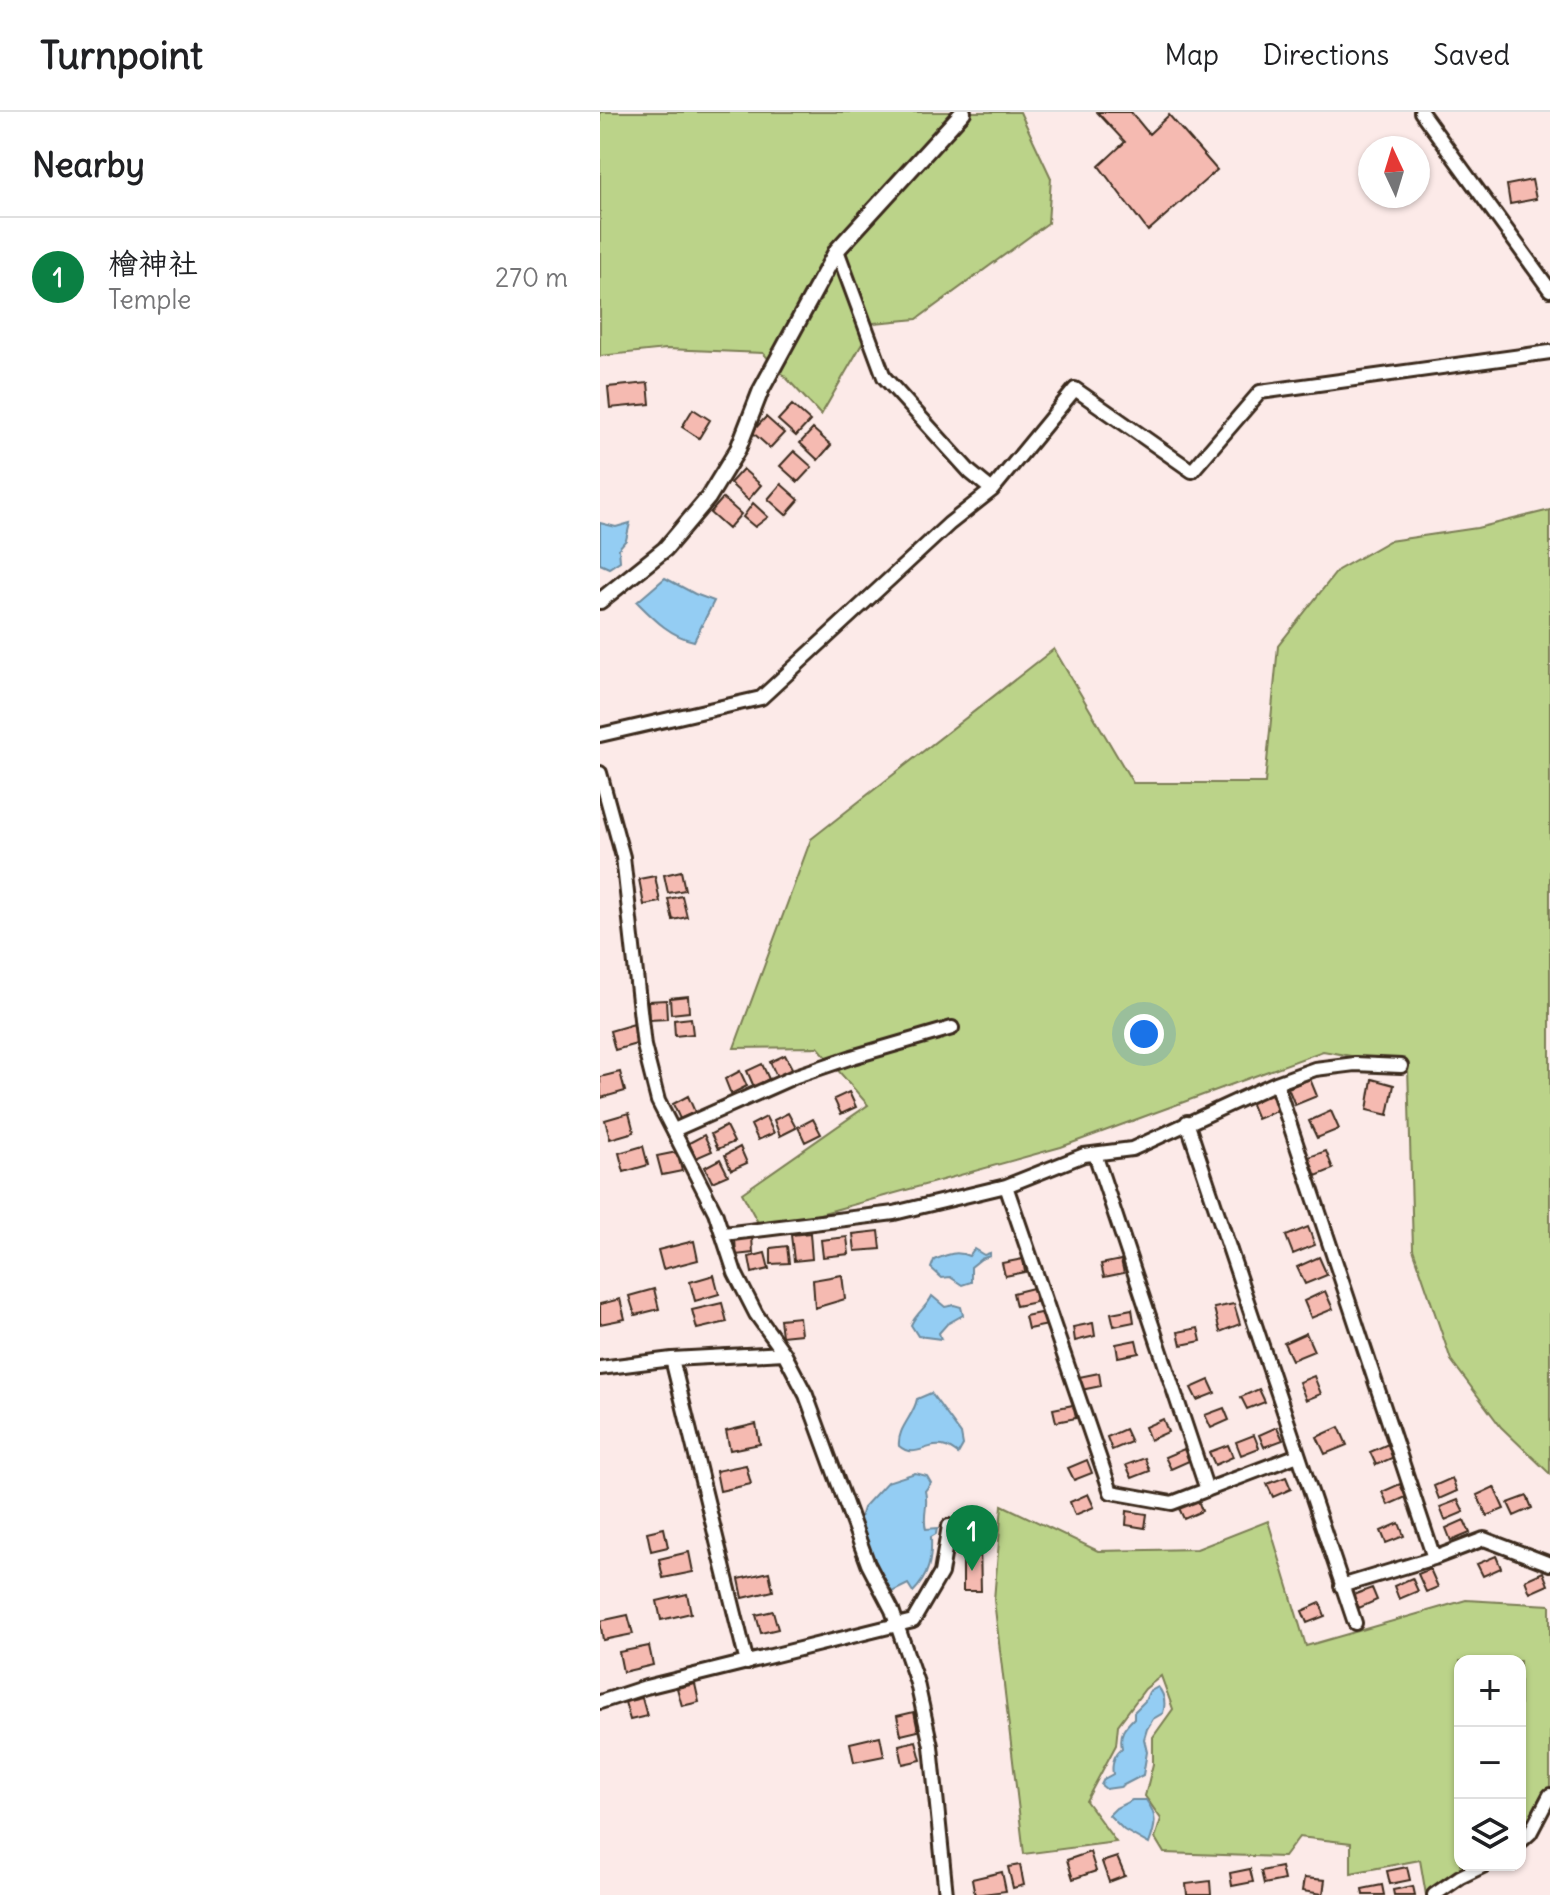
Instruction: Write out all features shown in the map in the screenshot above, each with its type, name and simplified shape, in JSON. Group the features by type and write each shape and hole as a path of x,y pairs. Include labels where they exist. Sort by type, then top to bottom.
{"street":[{"path":"600,601 665,549 708,498 738,449 761,390 837,250 963,112"},
{"path":"1421,112 1550,290"},
{"path":"837,250 884,377 970,472 992,490"},
{"path":"600,735 761,698 949,524 992,490 1075,389 1192,471 1260,392 1550,352"},
{"path":"600,773 623,857 644,1046 658,1101 724,1234 735,1273 756,1314 784,1353 806,1395 868,1564 892,1610 917,1683 931,1746 946,1895"},
{"path":"674,1130 796,1076 952,1028"},
{"path":"724,1234 894,1213 1006,1186 1084,1155 1132,1149 1276,1083 1315,1069 1355,1064 1401,1066"},
{"path":"1276,1083 1434,1558"},
{"path":"1187,1122 1355,1623"},
{"path":"1095,1154 1207,1490"},
{"path":"1006,1186 1111,1492 1172,1503 1298,1455"},
{"path":"600,1368 672,1359 784,1353"},
{"path":"672,1359 747,1663"},
{"path":"600,1702 646,1687 913,1621 941,1573 949,1526"},
{"path":"1341,1586 1434,1558 1484,1539 1550,1564"},
{"path":"1526,1837 1550,1795"},
{"path":"1434,1895 1472,1871"}],"green space":[{"path":"600,112 1020,112 1051,178 1048,223 917,319 874,323 821,415 763,353 666,349 600,356"},
{"path":"1550,510 1550,1474 1501,1427 1451,1360 1413,1249 1408,1066 1323,1051 1061,1147 762,1230 742,1193 868,1105 818,1047 734,1048 811,839 1054,649 1133,783 1265,783 1278,646 1338,570 1389,541 1477,528"},
{"path":"1002,1505 1098,1551 1197,1549 1268,1521 1306,1646 1466,1600 1550,1605 1550,1801 1526,1834 1526,1655 1454,1655 1454,1871 1473,1871 1435,1895 1426,1895 1420,1860 1351,1873 1351,1843 1299,1837 1284,1857 1164,1853 1155,1838 1161,1819 1145,1796 1153,1764 1153,1737 1173,1709 1161,1676 1145,1689 1118,1725 1116,1745 1086,1801 1116,1842 1024,1854 994,1600"}],"water":[{"path":"600,523 616,527 630,523 626,540 619,548 620,561 609,568 600,564"},
{"path":"665,578 714,601 694,641 670,631 637,602"},
{"path":"974,1249 984,1255 990,1253 990,1256 971,1267 971,1282 962,1285 950,1277 942,1278 931,1268 934,1260 955,1253 969,1256"},
{"path":"932,1296 945,1307 961,1307 963,1315 947,1324 939,1333 941,1339 918,1336 911,1325"},
{"path":"931,1393 961,1434 963,1445 958,1454 939,1446 911,1451 899,1446 901,1433 917,1399"},
{"path":"915,1473 927,1476 931,1483 925,1491 925,1524 926,1529 937,1528 936,1534 931,1537 931,1553 923,1580 913,1592 908,1584 890,1593 872,1560 858,1524 863,1508 887,1482"},
{"path":"1158,1687 1165,1702 1164,1709 1147,1729 1143,1775 1120,1787 1106,1789 1101,1785 1113,1774 1114,1760 1122,1748 1123,1731 1149,1692"},
{"path":"1132,1800 1146,1800 1153,1811 1154,1826 1149,1844 1124,1830 1109,1815"}],"building":[{"path":"1097,112 1131,112 1149,134 1169,115 1217,170 1148,231 1099,166 1125,142"},
{"path":"1532,180 1536,199 1510,204 1507,185"},
{"path":"648,383 650,404 610,408 608,387"},
{"path":"792,405 810,421 796,436 778,420"},
{"path":"693,409 710,420 699,438 682,427"},
{"path":"766,417 784,433 770,448 752,432"},
{"path":"813,429 831,445 818,460 800,443"},
{"path":"794,451 812,467 798,482 780,466"},
{"path":"743,469 761,485 748,500 730,483"},
{"path":"781,484 799,500 786,515 768,499"},
{"path":"723,498 741,514 728,529 710,513"},
{"path":"753,503 768,517 755,527 743,517"},
{"path":"681,871 685,890 668,893 664,875"},
{"path":"655,876 660,902 644,905 639,879"},
{"path":"682,896 687,917 673,920 668,899"},
{"path":"688,996 689,1012 671,1014 670,998"},
{"path":"666,1000 667,1019 649,1020 648,1001"},
{"path":"691,1018 693,1034 675,1036 674,1020"},
{"path":"634,1024 640,1043 615,1050 610,1031"},
{"path":"785,1055 793,1070 777,1077 770,1062"},
{"path":"762,1064 769,1079 754,1087 747,1071"},
{"path":"740,1071 747,1086 731,1094 725,1079"},
{"path":"620,1072 625,1091 601,1098 600,1077"},
{"path":"1310,1079 1317,1096 1295,1105 1288,1088"},
{"path":"1372,1079 1394,1085 1388,1115 1367,1110"},
{"path":"849,1092 856,1107 841,1114 834,1099"},
{"path":"1272,1093 1279,1110 1257,1119 1250,1102"},
{"path":"688,1096 695,1112 680,1119 673,1104"},
{"path":"1331,1111 1339,1129 1317,1138 1309,1121"},
{"path":"629,1113 634,1132 610,1139 605,1120"},
{"path":"788,1113 796,1128 780,1136 774,1120"},
{"path":"766,1117 774,1133 758,1140 751,1125"},
{"path":"813,1119 821,1134 805,1142 798,1127"},
{"path":"726,1126 734,1142 718,1149 711,1134"},
{"path":"704,1135 712,1151 696,1158 689,1143"},
{"path":"643,1146 648,1165 624,1172 619,1153"},
{"path":"740,1147 747,1163 731,1170 725,1155"},
{"path":"1326,1151 1333,1169 1316,1176 1309,1157"},
{"path":"677,1152 682,1171 662,1175 657,1156"},
{"path":"720,1159 728,1175 712,1182 705,1167"},
{"path":"1308,1227 1315,1245 1293,1254 1286,1236"},
{"path":"879,1231 881,1249 855,1251 853,1234"},
{"path":"810,1233 812,1259 794,1261 791,1235"},
{"path":"752,1236 753,1253 736,1255 735,1238"},
{"path":"847,1237 849,1254 823,1257 821,1240"},
{"path":"694,1241 698,1260 663,1269 658,1250"},
{"path":"787,1246 789,1263 771,1264 771,1248"},
{"path":"765,1253 769,1269 752,1273 749,1257"},
{"path":"1319,1257 1327,1275 1305,1284 1297,1267"},
{"path":"1023,1259 1025,1272 1005,1276 1002,1263"},
{"path":"1121,1260 1124,1273 1104,1277 1101,1264"},
{"path":"714,1275 719,1294 695,1301 690,1282"},
{"path":"842,1275 845,1299 815,1308 813,1280"},
{"path":"1033,1288 1036,1302 1016,1306 1013,1293"},
{"path":"654,1289 659,1309 635,1315 629,1296"},
{"path":"1325,1291 1333,1309 1311,1318 1304,1301"},
{"path":"620,1299 625,1319 600,1324 600,1304"},
{"path":"722,1303 727,1322 697,1329 692,1310"},
{"path":"1234,1304 1240,1324 1220,1332 1214,1308"},
{"path":"1132,1309 1134,1322 1114,1326 1111,1313"},
{"path":"1045,1312 1048,1325 1028,1329 1025,1316"},
{"path":"799,1317 801,1334 782,1336 780,1319"},
{"path":"1093,1323 1095,1336 1075,1341 1073,1327"},
{"path":"1198,1328 1201,1341 1181,1345 1178,1332"},
{"path":"1306,1333 1314,1351 1292,1360 1284,1343"},
{"path":"1136,1340 1139,1353 1118,1357 1116,1344"},
{"path":"1099,1373 1101,1386 1081,1390 1079,1377"},
{"path":"1314,1376 1321,1394 1306,1400 1299,1382"},
{"path":"1209,1380 1215,1393 1197,1400 1191,1388"},
{"path":"1259,1389 1265,1402 1247,1409 1241,1397"},
{"path":"1073,1405 1076,1418 1056,1422 1053,1409"},
{"path":"1224,1408 1229,1420 1211,1428 1205,1415"},
{"path":"1163,1419 1168,1432 1150,1440 1145,1427"},
{"path":"756,1424 760,1444 730,1450 726,1431"},
{"path":"1277,1427 1283,1440 1264,1447 1259,1435"},
{"path":"1339,1427 1347,1445 1325,1454 1317,1437"},
{"path":"1125,1429 1131,1442 1112,1450 1107,1437"},
{"path":"1254,1435 1259,1448 1241,1455 1236,1442"},
{"path":"1388,1444 1394,1457 1376,1465 1370,1452"},
{"path":"1228,1445 1233,1457 1215,1465 1209,1452"},
{"path":"1184,1449 1189,1461 1171,1469 1165,1457"},
{"path":"1145,1458 1150,1471 1132,1478 1126,1465"},
{"path":"1087,1460 1092,1473 1074,1480 1068,1468"},
{"path":"746,1465 751,1484 720,1491 716,1471"},
{"path":"1286,1477 1291,1489 1273,1497 1267,1484"},
{"path":"1452,1478 1457,1491 1439,1499 1434,1486"},
{"path":"1400,1484 1406,1497 1388,1505 1382,1492"},
{"path":"1494,1487 1504,1509 1487,1516 1477,1495"},
{"path":"1088,1494 1094,1507 1075,1515 1070,1502"},
{"path":"1527,1496 1532,1508 1514,1516 1508,1503"},
{"path":"1197,1498 1202,1511 1184,1519 1178,1506"},
{"path":"1458,1500 1464,1512 1445,1520 1440,1507"},
{"path":"1127,1511 1147,1514 1145,1528 1126,1525"},
{"path":"1464,1520 1470,1533 1451,1541 1446,1528"},
{"path":"1399,1523 1404,1536 1386,1543 1381,1531"},
{"path":"664,1528 668,1547 651,1551 647,1532"},
{"path":"963,1544 980,1544 981,1591 963,1591"},
{"path":"689,1552 693,1572 663,1578 659,1559"},
{"path":"1496,1556 1501,1568 1483,1576 1477,1564"},
{"path":"1430,1569 1438,1587 1426,1592 1418,1574"},
{"path":"769,1572 773,1591 743,1598 739,1579"},
{"path":"1543,1572 1548,1585 1530,1593 1525,1580"},
{"path":"1412,1578 1418,1591 1399,1599 1394,1586"},
{"path":"1372,1588 1377,1600 1359,1608 1353,1595"},
{"path":"687,1594 691,1613 661,1620 657,1601"},
{"path":"1320,1603 1325,1616 1307,1623 1302,1611"},
{"path":"773,1611 778,1629 761,1633 756,1615"},
{"path":"628,1615 633,1634 603,1640 600,1621"},
{"path":"649,1646 653,1665 623,1672 619,1652"},
{"path":"695,1684 699,1702 682,1706 677,1688"},
{"path":"642,1698 647,1716 630,1720 625,1702"},
{"path":"914,1712 918,1731 901,1735 897,1716"},
{"path":"880,1736 884,1756 854,1762 850,1743"},
{"path":"916,1741 921,1760 903,1764 899,1745"},
{"path":"1090,1852 1096,1871 1073,1879 1067,1860"},
{"path":"1117,1857 1125,1876 1109,1882 1102,1862"},
{"path":"1020,1865 1024,1885 1013,1888 1008,1867"},
{"path":"1281,1867 1284,1880 1264,1884 1261,1871"},
{"path":"1407,1867 1410,1880 1390,1884 1387,1871"},
{"path":"1250,1869 1253,1882 1232,1886 1230,1873"},
{"path":"1002,1872 1006,1891 975,1895 972,1879"},
{"path":"1304,1878 1325,1880 1323,1894 1302,1891"},
{"path":"1210,1881 1211,1895 1187,1895 1186,1884"},
{"path":"1382,1885 1384,1895 1363,1895 1362,1889"},
{"path":"1413,1886 1415,1895 1394,1895 1393,1890"}],"place":[{"name":"檜神社","path":"972,1571"}]}
